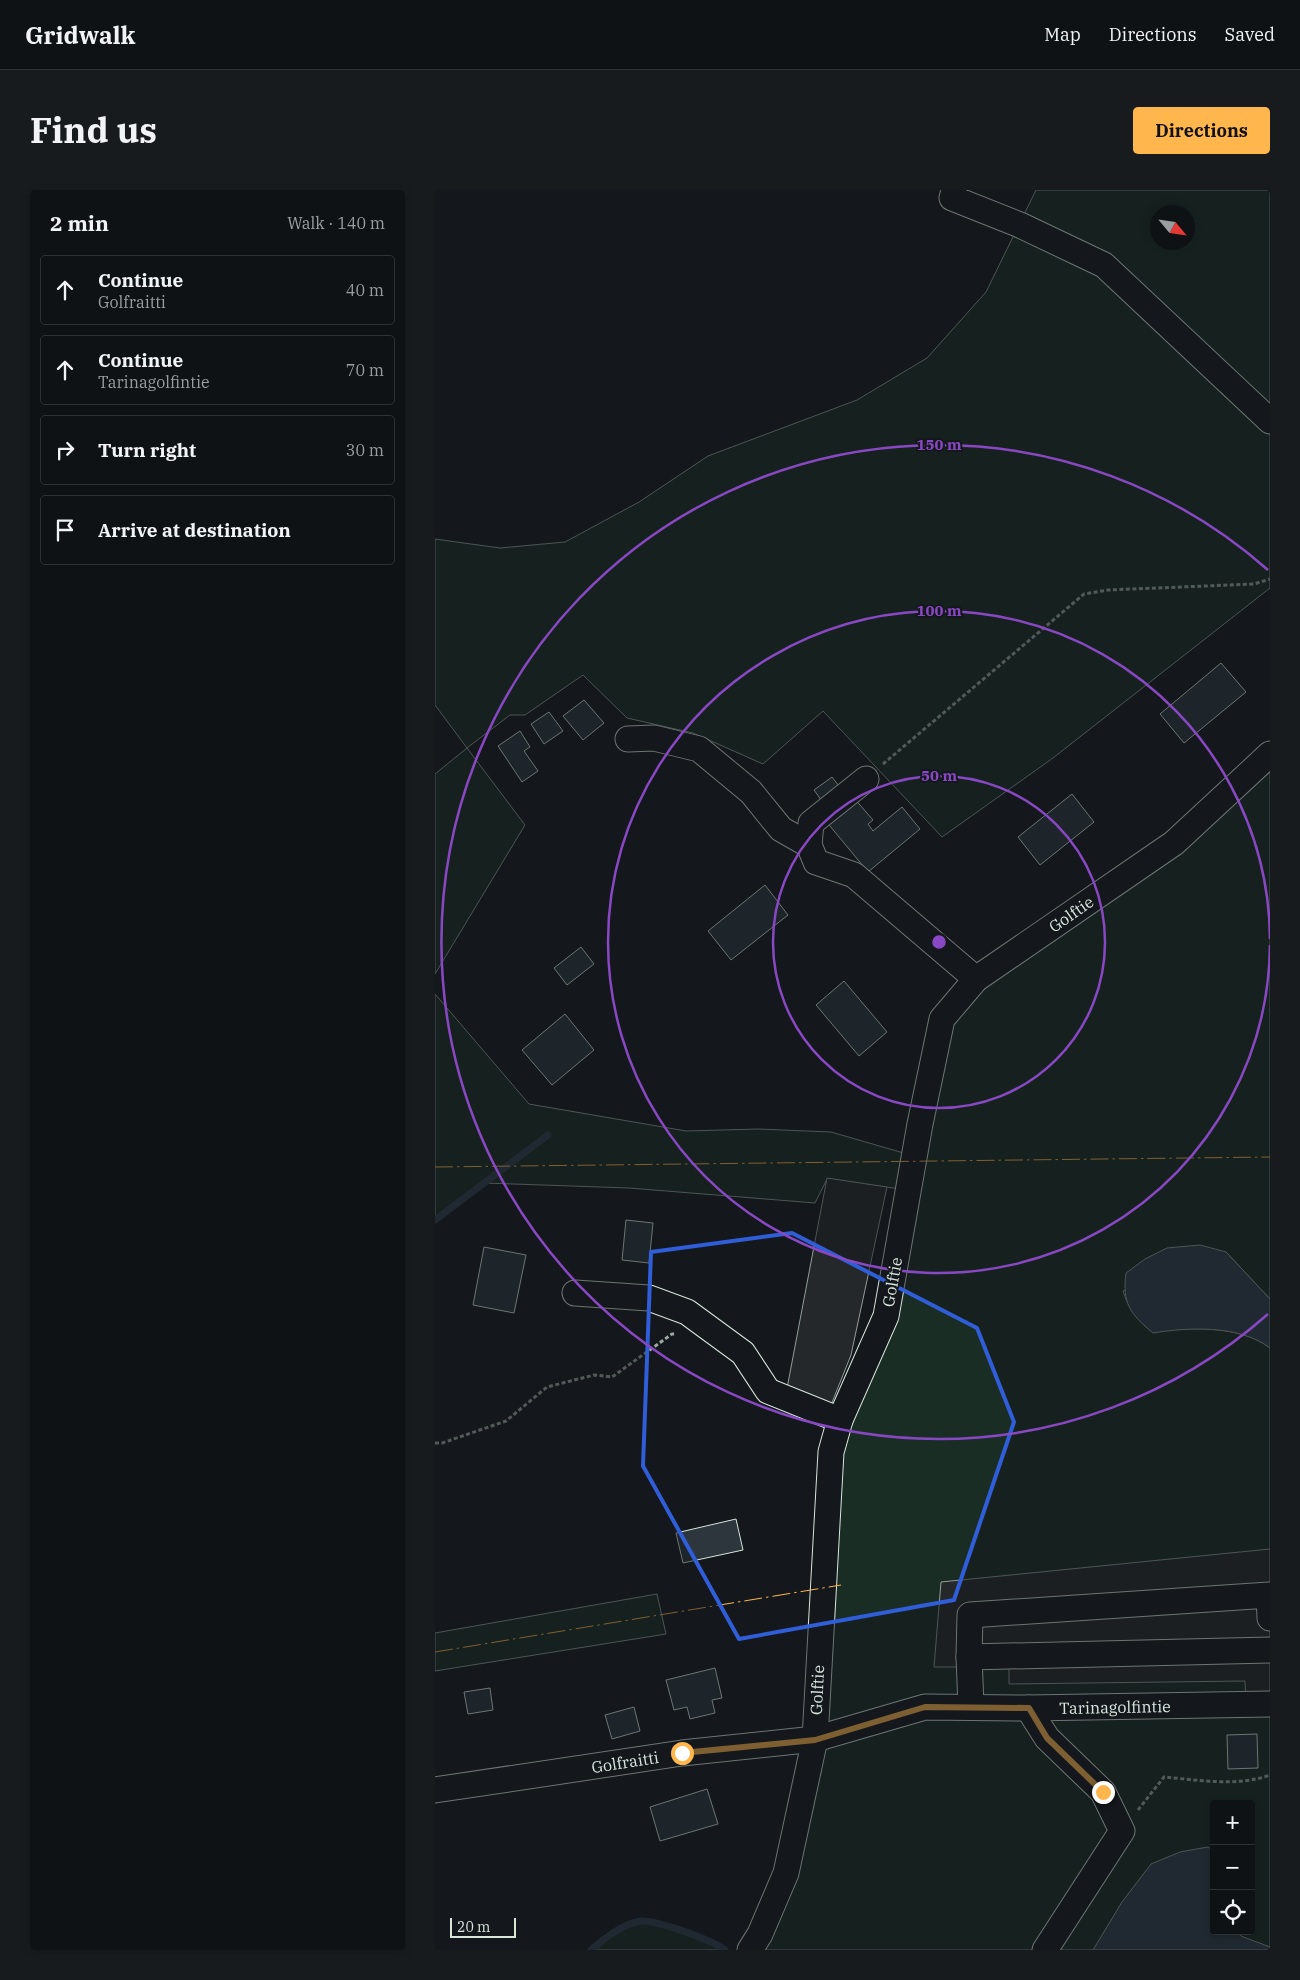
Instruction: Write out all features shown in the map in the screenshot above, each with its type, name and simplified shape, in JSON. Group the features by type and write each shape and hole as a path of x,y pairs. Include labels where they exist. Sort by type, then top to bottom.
{"street":[{"path":"953,194 1104,265 1270,421"},
{"path":"628,739 654,738 699,749 751,792 781,829 809,845"},
{"name":"Golftie","path":"750,1950 760,1934 786,1874 815,1740 831,1452 840,1420 886,1316 920,1124 942,1019 976,979 1174,843 1270,754"},
{"path":"865,779 811,823 809,845 816,862 854,875 976,979"},
{"path":"575,1293 649,1298 687,1312 743,1353 768,1391 840,1420"},
{"path":"971,1706 969,1616 1269,1596 1270,1618"},
{"path":"969,1657 1270,1650"},
{"name":"Tarinagolfintie","path":"815,1740 925,1707 1029,1708 1270,1704"},
{"path":"1029,1708 1047,1738 1103,1792 1122,1830 1045,1950"},
{"name":"Golfraitti","path":"435,1790 682,1753 815,1740"}],"path":[{"path":"865,779 1084,594 1108,590 1253,584 1270,579"},
{"path":"435,1443 442,1443 506,1422 547,1387 594,1375 612,1377 672,1334 681,1334"},
{"path":"1122,1830 1164,1777 1215,1781 1260,1779 1270,1775"}],"highlighted area":[{"path":"792,1233 977,1328 1014,1422 954,1600 739,1639 643,1466 651,1252"}],"green space":[{"path":"1036,190 1270,190 1270,588 1053,758 942,837 823,711 763,764 693,733 627,718 583,675 525,715 510,715 467,748 435,705 435,539 500,548 565,542 639,502 708,456 857,400 927,358 986,292"},
{"path":"467,748 525,825 435,974 435,774"},
{"path":"1270,754 1270,1299 1226,1252 1123,1291 1128,1304 1135,1314 1153,1332 1198,1329 1229,1332 1244,1335 1270,1348 1270,1950 750,1950 815,1739 831,1452 886,1316 908,1190 827,1179 815,1203 629,1188 484,1183 435,1220 435,994 529,1104 686,1131 758,1129 831,1132 914,1156 942,1019"},
{"path":"657,1594 666,1634 435,1671 435,1633"},
{"path":"641,1921 696,1935 725,1950 591,1950 608,1935"}],"shaded area":[{"path":"827,1178 887,1187 851,1355 827,1415 785,1399"},
{"path":"1270,1549 1270,1704 1246,1705 1245,1681 1009,1684 1009,1667 934,1667 941,1582"}],"water":[{"path":"1200,1245 1226,1252 1270,1299 1270,1348 1244,1335 1214,1330 1198,1329 1153,1333 1133,1314 1125,1292 1126,1273 1145,1259 1167,1248"},
{"path":"1208,1847 1210,1848 1210,1935 1240,1935 1270,1947 1270,1950 1093,1950 1122,1902 1151,1864 1180,1852"}],"building":[{"path":"1221,663 1246,692 1184,743 1160,714"},
{"path":"584,700 604,723 583,740 563,716"},
{"path":"549,712 563,731 544,744 531,724"},
{"path":"520,731 530,747 524,751 538,771 522,782 498,746"},
{"path":"832,777 842,790 824,804 814,790"},
{"path":"1072,794 1094,822 1040,865 1018,837"},
{"path":"853,797 873,820 868,824 873,831 902,807 920,829 868,872 825,820"},
{"path":"765,885 788,915 731,960 708,931"},
{"path":"581,947 594,964 567,985 554,968"},
{"path":"844,981 887,1032 859,1056 816,1005"},
{"path":"565,1014 594,1050 552,1085 522,1050"},
{"path":"626,1220 653,1223 649,1263 622,1260"},
{"path":"484,1247 526,1255 514,1313 473,1305"},
{"path":"736,1519 743,1550 683,1563 676,1533"},
{"path":"715,1668 722,1698 712,1700 715,1713 690,1719 687,1707 674,1710 666,1680"},
{"path":"490,1688 493,1710 468,1714 464,1692"},
{"path":"634,1707 640,1731 612,1739 605,1715"},
{"path":"1257,1734 1258,1768 1228,1769 1227,1735"},
{"path":"707,1789 718,1824 660,1841 650,1807"}],"waterway":[{"path":"435,1220 548,1135"},
{"path":"591,1950 621,1928 641,1921 684,1931 725,1950"}],"power":[{"path":"435,1167 1270,1157"},
{"path":"435,1652 841,1585"}],"route":[{"path":"682,1753 815,1740 925,1707 1029,1708 1047,1738 1103,1792"}]}
